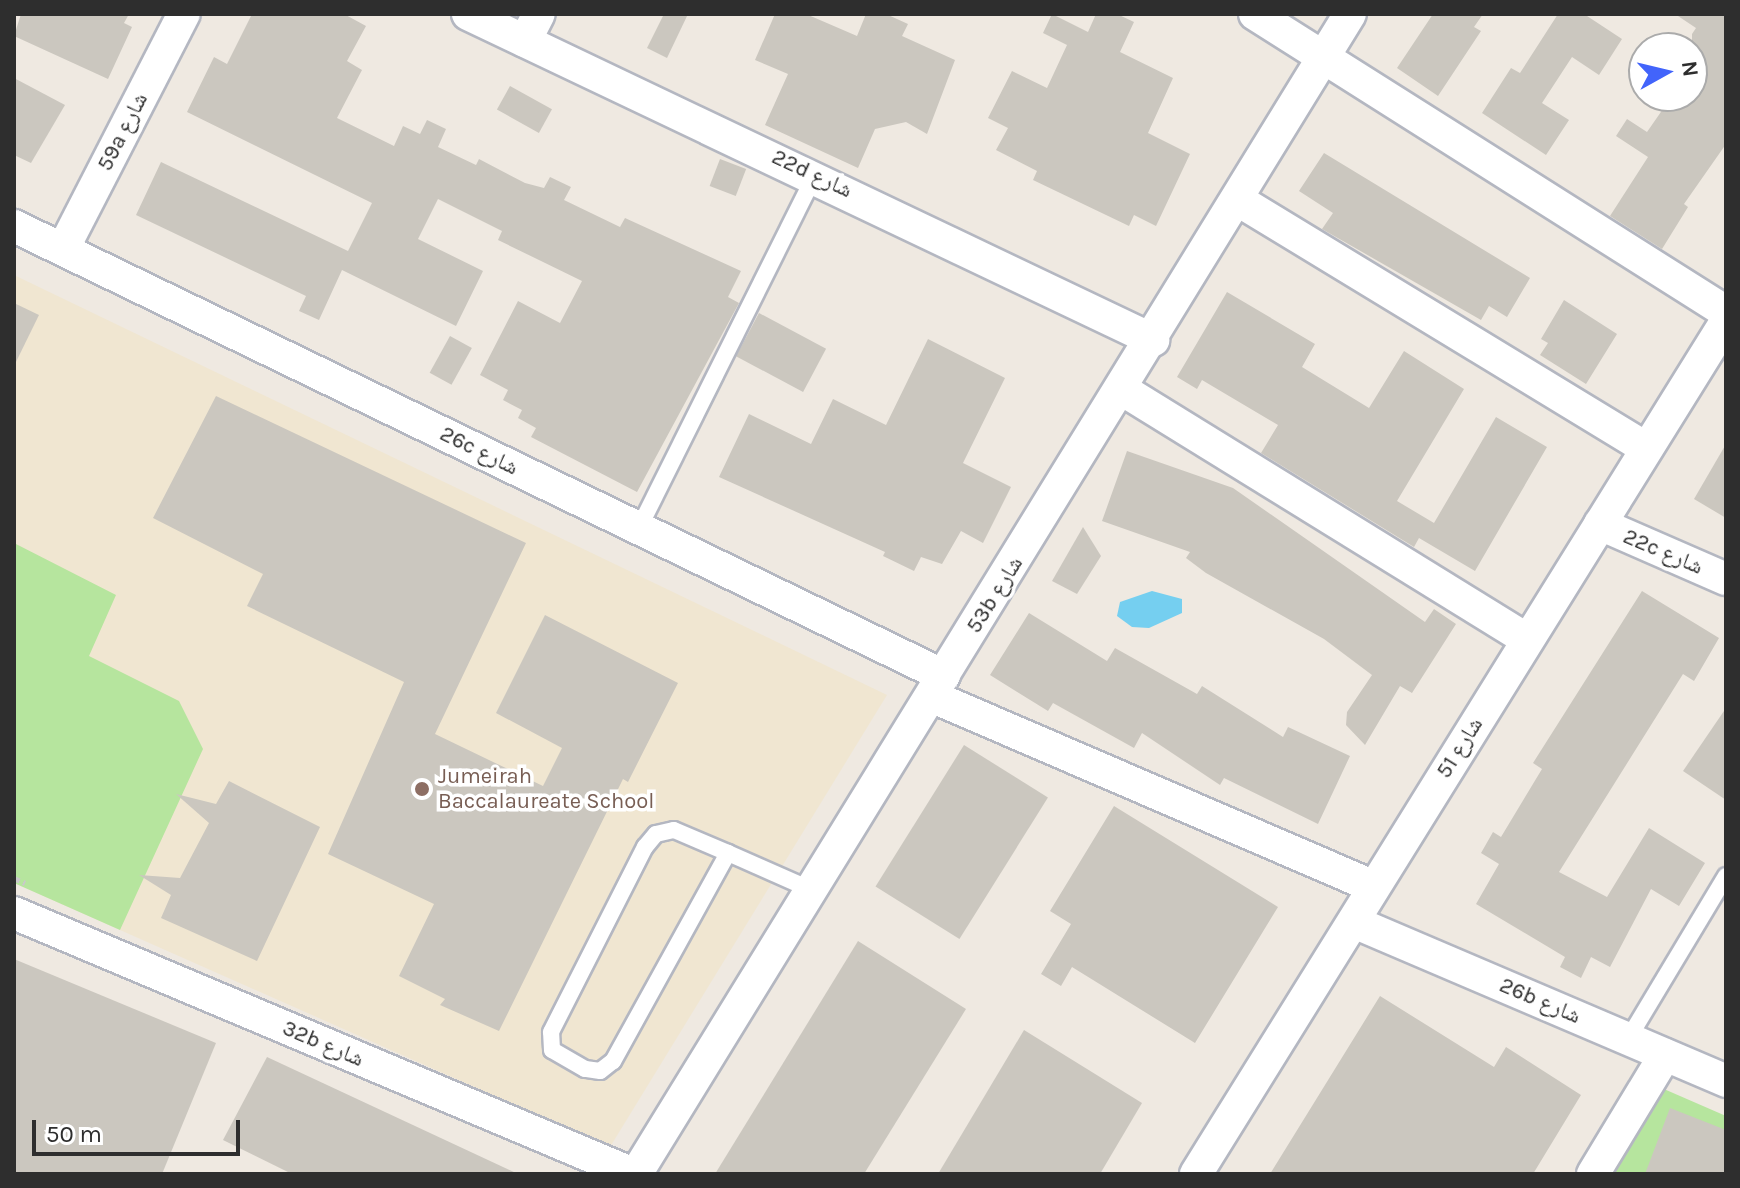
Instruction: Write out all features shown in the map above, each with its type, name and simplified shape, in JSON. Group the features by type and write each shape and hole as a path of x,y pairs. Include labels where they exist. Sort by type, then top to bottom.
{"street":[{"name":"59a شارع","path":"63,249 184,14"},
{"name":"22d شارع","path":"468,14 532,28 815,175 1153,340"},
{"path":"1255,14 1320,58 1726,312"},
{"name":"53b شارع","path":"635,1174 1123,390 1320,58 1350,14"},
{"path":"1238,200 1646,448"},
{"name":"26c شارع","path":"14,226 639,528 938,686 1374,887"},
{"name":"شارع 51","path":"1196,1174 1726,322"},
{"path":"1123,390 1527,640"},
{"name":"22c شارع","path":"1600,524 1726,579"},
{"name":"32b شارع","path":"14,913 635,1174"},
{"name":"26b شارع","path":"1354,922 1726,1081"},
{"path":"1593,1174 1665,1055"}],"lane":[{"path":"639,528 815,175"},
{"path":"728,853 613,1061 593,1072 556,1055 549,1044 551,1032 649,839 674,830 728,853 812,890"},
{"path":"1628,1039 1726,876"}],"shaded area":[{"name":"Jumeirah Baccalaureate School","path":"14,275 887,695 610,1147 14,883"}],"green space":[{"path":"14,543 116,595 89,656 179,701 203,749 120,930 14,883"},
{"path":"1657,1086 1726,1116 1726,1174 1604,1174"}],"water":[{"path":"1152,591 1182,599 1182,613 1149,628 1132,627 1117,616 1120,602"}],"building":[{"path":"21,14 129,14 124,23 132,27 108,79 14,36"},
{"path":"252,14 344,14 366,26 347,61 362,70 337,118 394,146 403,126 420,134 427,120 446,129 438,147 476,165 479,159 525,183 544,188 550,177 571,187 564,200 620,227 625,218 741,271 728,297 739,303 637,492 531,437 536,428 518,418 522,410 503,400 508,390 480,375 518,301 560,323 582,281 498,240 502,231 438,199 418,239 483,271 456,326 342,270 319,320 299,311 306,296 136,215 161,162 348,251 372,203 187,112 214,57 227,64"},
{"path":"664,14 688,14 667,58 647,48"},
{"path":"775,14 806,14 857,36 866,14 886,14 908,24 902,36 955,60 927,134 906,122 875,129 858,168 765,125 788,74 755,60"},
{"path":"1052,14 1088,32 1096,14 1117,14 1134,22 1120,52 1173,78 1148,133 1190,154 1156,226 1134,215 1129,226 1033,180 1037,171 996,150 1008,128 988,118 1012,71 1047,88 1067,45 1043,33"},
{"path":"1433,14 1483,14 1474,27 1481,31 1438,96 1397,68"},
{"path":"1558,14 1584,14 1622,39 1599,75 1572,57 1542,103 1569,120 1546,155 1482,113 1511,68 1520,73"},
{"path":"1675,14 1726,14 1726,144 1684,204 1688,207 1662,249 1610,216 1648,157 1616,136 1627,119 1647,132 1661,112 1708,112 1708,32 1693,32 1696,28"},
{"path":"14,78 65,105 31,163 14,155"},
{"path":"510,86 552,109 539,133 497,110"},
{"path":"1324,153 1530,278 1507,317 1489,306 1481,320 1322,229 1333,213 1299,191"},
{"path":"720,159 746,169 736,196 710,186"},
{"path":"1227,292 1315,344 1302,367 1369,408 1404,351 1464,389 1397,501 1434,523 1496,417 1547,447 1475,571 1419,538 1414,547 1261,453 1278,425 1202,380 1197,389 1177,377"},
{"path":"1564,300 1617,334 1586,384 1540,355 1548,343 1541,339"},
{"path":"14,303 39,315 14,366"},
{"path":"759,313 826,349 803,392 736,356"},
{"path":"450,336 472,348 452,385 430,373"},
{"path":"928,339 1005,378 963,463 1011,487 983,543 961,531 942,564 921,557 914,571 883,556 885,552 719,477 749,414 811,444 833,399 886,425"},
{"path":"216,396 526,543 435,734 543,786 562,748 496,713 545,615 678,683 628,782 623,779 499,1031 440,1005 445,999 399,976 434,904 328,854 404,682 247,606 263,574 153,518"},
{"path":"1726,444 1726,518 1694,499"},
{"path":"1127,451 1233,488 1425,622 1434,609 1456,624 1412,693 1400,686 1365,745 1346,725 1347,712 1372,675 1324,639 1206,573 1186,558 1190,552 1102,521"},
{"path":"1083,527 1101,556 1077,594 1052,581"},
{"path":"1642,591 1719,638 1694,681 1683,674 1559,872 1607,897 1649,828 1705,863 1679,906 1651,889 1610,967 1591,957 1581,978 1560,967 1565,957 1476,904 1499,864 1481,853 1493,832 1501,837 1542,769 1533,763"},
{"path":"1029,613 1107,661 1115,648 1197,694 1202,686 1283,737 1288,727 1350,756 1318,824 1224,778 1220,785 1142,733 1134,748 1053,703 1048,711 990,675"},
{"path":"1726,708 1726,800 1683,771"},
{"path":"964,745 1048,797 959,939 876,887"},
{"path":"229,781 320,827 257,961 161,918 171,895 139,875 180,878 209,823 176,794 216,804"},
{"path":"1114,806 1278,907 1195,1043 1072,967 1061,986 1041,974 1071,924 1050,911"},
{"path":"858,941 966,1009 864,1174 715,1174"},
{"path":"14,959 216,1043 162,1174 14,1174"},
{"path":"1380,996 1494,1067 1506,1047 1581,1095 1533,1174 1270,1174"},
{"path":"1024,1030 1142,1103 1100,1174 938,1174"},
{"path":"267,1057 518,1174 292,1174 223,1140"},
{"path":"1670,1108 1726,1130 1726,1174 1645,1174"}],"place":[{"name":"Jumeirah Baccalaureate School","path":"422,789"}]}
